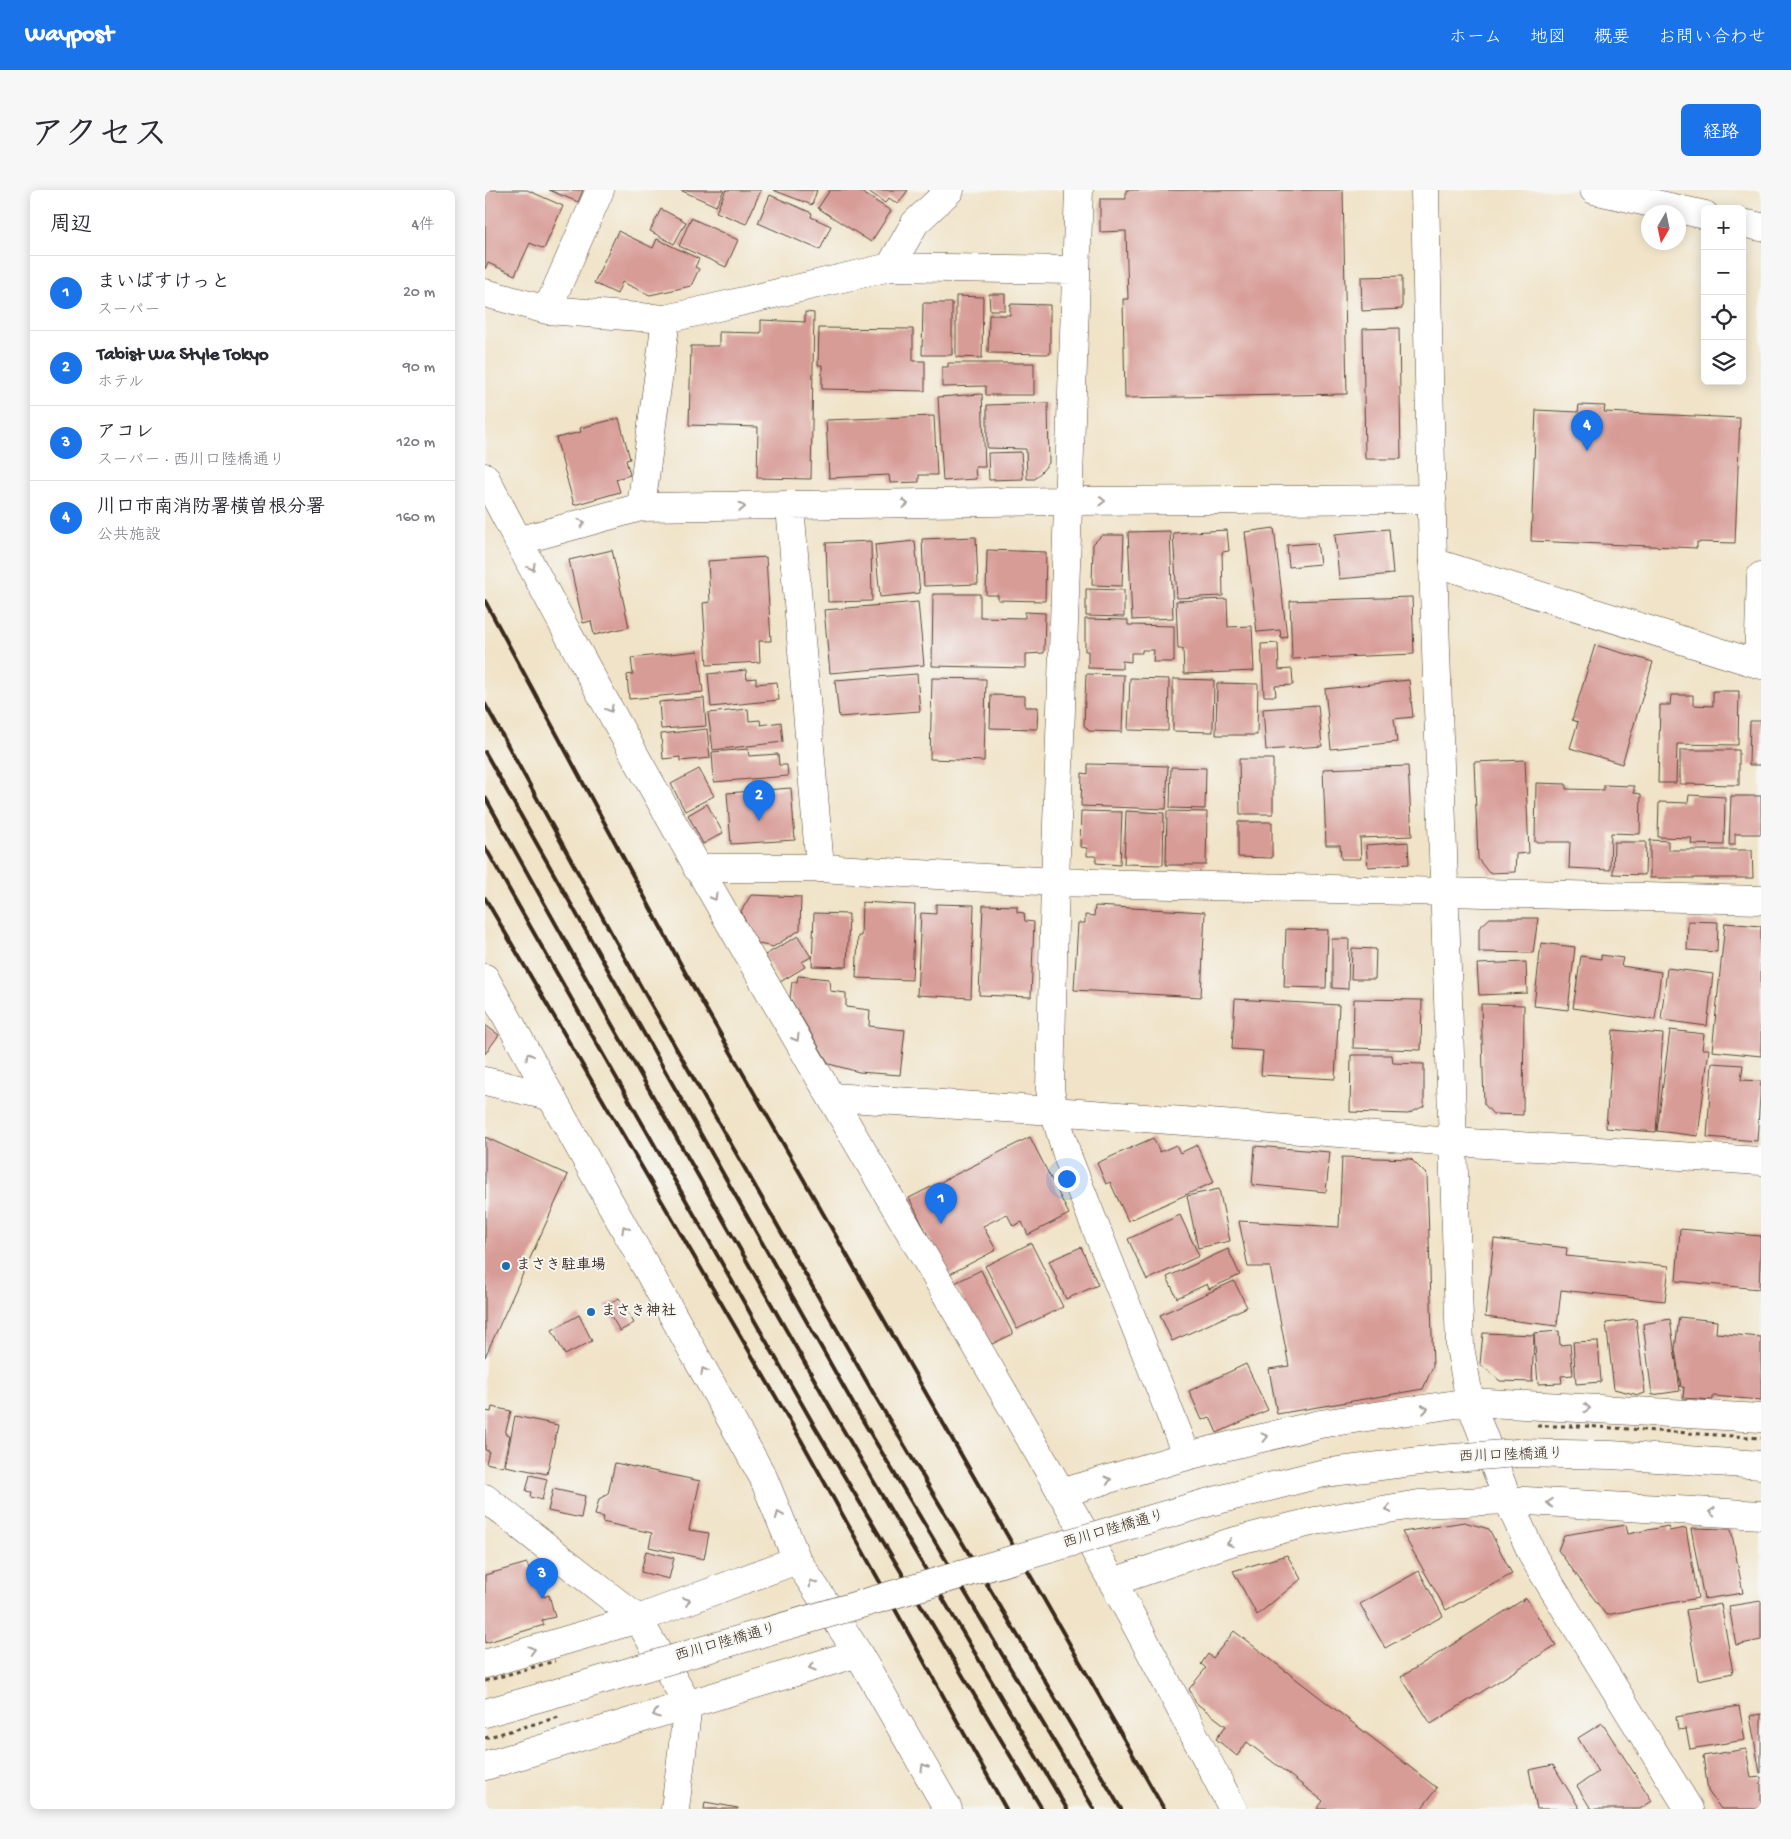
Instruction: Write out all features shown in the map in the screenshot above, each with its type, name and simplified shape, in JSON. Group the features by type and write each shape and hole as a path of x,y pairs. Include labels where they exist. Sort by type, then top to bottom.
{"street":[{"path":"547,310 600,190"},
{"path":"890,267 915,223 950,190"},
{"path":"1079,190 1055,882 1050,1089 1053,1111 1068,1158 1187,1456"},
{"path":"1425,190 1433,562 1460,1347 1470,1402 1507,1500 1534,1558 1689,1809"},
{"path":"1595,190 1701,214"},
{"path":"1746,224 1761,227"},
{"path":"485,293 547,310 666,319 890,267 1075,270"},
{"path":"641,507 666,319"},
{"path":"485,477 697,868 1113,1582 1233,1809"},
{"path":"518,541 641,507 1068,501 1432,500"},
{"path":"791,506 820,868"},
{"path":"1433,562 1760,664 1761,576"},
{"path":"697,868 820,868 1055,882 1761,900"},
{"path":"485,978 763,1477 797,1560 858,1653 949,1809"},
{"path":"485,1081 552,1097"},
{"path":"831,1097 1053,1111 1453,1142 1761,1161"},
{"path":"1061,1493 1187,1456 1320,1424 1470,1402 1761,1418"},
{"name":"西川口陸橋通り","path":"485,1713 1196,1506 1324,1473 1428,1460 1517,1453 1611,1455 1761,1465"},
{"path":"485,1498 639,1619 689,1704 675,1809"},
{"path":"1113,1582 1231,1542 1315,1521 1419,1504 1507,1500 1761,1515"},
{"path":"485,1664 639,1619 797,1560"},
{"path":"485,1766 858,1653"}],"building":[{"path":"485,190 527,190 563,206 544,249 530,243 515,275 488,263 485,269"},
{"path":"549,190 583,190 578,202"},
{"path":"680,190 724,190 716,206"},
{"path":"726,190 761,190 746,224 716,212"},
{"path":"773,190 817,190 812,205"},
{"path":"830,190 858,190 891,211 871,242 818,208"},
{"path":"867,190 908,190 898,204 889,198 885,203"},
{"path":"1126,190 1343,190 1347,394 1125,398 1123,299 1128,299 1126,231 1100,232 1100,199 1126,199"},
{"path":"770,195 812,213 811,217 831,226 820,250 758,223"},
{"path":"661,209 686,222 674,244 650,231"},
{"path":"691,218 738,240 726,267 679,246"},
{"path":"618,231 653,248 657,239 699,259 695,267 699,269 691,286 650,295 622,282 617,294 594,283"},
{"path":"1402,276 1402,309 1362,311 1361,277"},
{"path":"989,294 1005,294 1005,310 990,310"},
{"path":"956,296 983,297 982,358 956,357"},
{"path":"923,303 952,303 952,355 922,355"},
{"path":"1010,304 1050,305 1050,354 988,353 989,315 1010,315"},
{"path":"805,312 814,313 811,479 757,478 758,427 689,425 691,346 719,346 719,332 761,333 761,320 805,322"},
{"path":"819,328 913,329 913,361 925,361 925,391 822,389 822,365 818,365"},
{"path":"1399,328 1401,459 1365,459 1363,329"},
{"path":"948,363 1034,363 1034,395 986,395 986,386 942,387 942,367 948,367"},
{"path":"982,394 985,467 975,467 976,479 943,481 938,397"},
{"path":"1048,403 1049,463 1035,479 1027,479 1026,449 987,448 987,405"},
{"path":"1579,405 1605,406 1604,412 1740,418 1735,543 1697,542 1697,548 1531,541 1536,410 1578,412"},
{"path":"934,416 937,475 919,475 919,482 890,483 889,475 829,478 826,420"},
{"path":"619,418 630,459 626,460 630,475 616,479 620,492 574,505 556,438 581,432 580,428"},
{"path":"1021,452 1023,479 989,480 988,453"},
{"path":"1274,528 1287,637 1281,638 1280,630 1257,632 1245,532"},
{"path":"1389,529 1393,574 1339,579 1335,534"},
{"path":"1227,530 1229,551 1222,552 1223,596 1177,598 1173,533"},
{"path":"1170,531 1173,618 1132,620 1128,532"},
{"path":"1102,535 1124,535 1122,586 1092,585 1093,544"},
{"path":"976,537 978,584 924,586 922,539"},
{"path":"871,541 872,601 828,602 826,543"},
{"path":"915,541 920,593 880,597 875,545"},
{"path":"1317,543 1320,564 1289,567 1287,545"},
{"path":"612,550 629,627 594,635 591,621 583,623 569,560"},
{"path":"987,550 1046,552 1045,601 998,600 998,595 986,595"},
{"path":"766,557 771,641 759,641 760,662 707,665 703,603 710,602 708,561"},
{"path":"1086,589 1124,590 1124,617 1086,616"},
{"path":"933,594 980,594 980,617 1025,618 1025,612 1045,613 1044,653 1026,654 1026,668 932,666"},
{"path":"1412,597 1414,654 1292,659 1290,601"},
{"path":"1227,599 1228,627 1252,626 1254,671 1184,674 1183,649 1178,649 1176,601"},
{"path":"918,602 924,665 830,673 824,610"},
{"path":"1085,619 1128,620 1128,625 1174,626 1174,662 1153,662 1154,650 1142,650 1142,653 1131,653 1131,662 1122,661 1122,669 1088,668 1088,651 1085,651"},
{"path":"1278,643 1279,670 1292,669 1293,685 1275,686 1276,696 1264,696 1261,644"},
{"path":"1595,645 1653,662 1622,764 1570,748 1578,722 1572,720"},
{"path":"698,651 703,692 629,699 627,675 633,674 631,658"},
{"path":"746,670 747,679 756,678 756,684 777,682 779,700 711,707 708,674"},
{"path":"917,674 920,711 839,717 835,680"},
{"path":"1086,674 1124,675 1122,732 1089,731 1084,725"},
{"path":"932,678 986,679 984,761 930,759"},
{"path":"1130,678 1169,679 1168,731 1128,730"},
{"path":"1173,679 1214,680 1213,732 1173,731"},
{"path":"1409,680 1413,717 1394,719 1397,742 1331,749 1325,689"},
{"path":"1217,683 1258,684 1257,735 1216,735"},
{"path":"1713,691 1739,691 1738,745 1677,744 1676,783 1658,783 1660,705 1670,705 1671,695 1693,695 1693,705 1713,706"},
{"path":"991,695 1025,696 1025,707 1038,707 1037,729 990,728"},
{"path":"704,698 706,726 661,729 659,702"},
{"path":"1318,705 1322,746 1266,750 1263,709"},
{"path":"748,709 749,721 760,720 761,725 781,722 783,742 713,750 708,713"},
{"path":"1750,721 1761,721 1761,765 1749,765"},
{"path":"707,729 710,758 680,761 680,757 663,759 661,734"},
{"path":"748,749 749,756 778,754 779,765 787,765 788,776 714,782 712,752"},
{"path":"1680,750 1739,750 1739,785 1680,784"},
{"path":"1239,759 1273,759 1273,814 1240,814"},
{"path":"1525,760 1529,853 1516,854 1515,872 1489,873 1478,859 1474,762"},
{"path":"1088,764 1168,766 1166,809 1081,806 1082,773 1088,774"},
{"path":"1408,766 1412,836 1360,838 1361,859 1341,859 1340,845 1326,845 1323,769"},
{"path":"1171,767 1206,768 1205,809 1170,808"},
{"path":"699,769 714,796 685,811 671,784"},
{"path":"1536,783 1566,784 1566,789 1604,790 1604,785 1634,786 1634,793 1641,794 1640,834 1611,833 1610,870 1569,868 1570,842 1535,842"},
{"path":"791,788 795,840 731,844 727,793"},
{"path":"1689,795 1725,797 1724,845 1691,844 1692,838 1658,837 1659,802 1688,803"},
{"path":"1731,796 1761,796 1761,834 1735,834 1735,845 1729,845"},
{"path":"707,804 723,833 703,844 688,815"},
{"path":"1081,811 1122,812 1120,865 1096,863 1096,856 1087,856 1087,848 1080,847"},
{"path":"1126,811 1164,813 1163,865 1124,864"},
{"path":"1167,811 1207,812 1206,865 1166,865"},
{"path":"1238,822 1272,822 1272,858 1238,857"},
{"path":"1650,840 1668,841 1668,850 1752,850 1753,878 1650,878"},
{"path":"1408,842 1409,864 1368,867 1366,845"},
{"path":"1614,842 1646,842 1645,875 1613,874"},
{"path":"751,895 801,897 800,930 773,947 759,944 748,928 741,911"},
{"path":"862,902 915,905 912,980 856,978 858,936 861,936"},
{"path":"936,904 974,905 971,998 917,995 921,913 936,914"},
{"path":"983,905 1017,906 1017,912 1024,913 1025,921 1034,922 1031,997 979,995"},
{"path":"1095,906 1205,912 1201,997 1074,990 1078,923 1085,923 1085,915 1094,916"},
{"path":"814,913 849,914 847,967 812,966"},
{"path":"1490,918 1538,918 1533,953 1479,952 1479,928"},
{"path":"1688,921 1718,922 1717,952 1687,950"},
{"path":"1725,923 1761,926 1761,1056 1712,1051"},
{"path":"1286,929 1328,930 1326,988 1284,987"},
{"path":"798,936 811,957 802,962 805,967 780,982 765,955"},
{"path":"1332,939 1349,939 1348,989 1332,988"},
{"path":"1541,943 1575,947 1568,1010 1534,1006"},
{"path":"1352,948 1376,949 1375,979 1351,979"},
{"path":"1601,955 1623,958 1621,966 1661,972 1655,1020 1573,1008 1581,956 1601,959"},
{"path":"1526,962 1527,993 1479,995 1477,964"},
{"path":"1667,968 1713,974 1707,1026 1661,1020"},
{"path":"798,976 829,979 830,991 846,993 846,1007 870,1010 869,1026 905,1030 900,1075 859,1072 829,1064 790,998 792,982 797,982"},
{"path":"1235,999 1339,1005 1335,1079 1261,1075 1263,1051 1232,1049"},
{"path":"1354,999 1422,1000 1421,1050 1353,1048"},
{"path":"1481,1004 1524,1005 1523,1115 1493,1114 1484,1104"},
{"path":"485,1025 499,1035 485,1054"},
{"path":"1613,1030 1663,1034 1656,1132 1606,1128"},
{"path":"1670,1030 1704,1034 1702,1049 1709,1049 1698,1136 1657,1131"},
{"path":"1351,1055 1392,1055 1393,1063 1424,1064 1424,1106 1408,1114 1350,1112"},
{"path":"1712,1063 1743,1065 1741,1080 1761,1081 1757,1141 1707,1137"},
{"name":"まさき駐車場","path":"485,1137 568,1175 485,1357"},
{"path":"1030,1137 1069,1214 1028,1235 1022,1222 1013,1226 1007,1214 983,1226 996,1250 948,1275 909,1198"},
{"path":"1153,1138 1160,1152 1176,1145 1180,1153 1197,1145 1214,1182 1128,1221 1110,1182 1106,1184 1097,1163"},
{"path":"1255,1146 1330,1152 1326,1192 1252,1185"},
{"path":"1342,1157 1411,1159 1427,1175 1433,1366 1423,1389 1277,1414 1269,1369 1289,1366 1270,1267 1248,1267 1239,1221 1339,1227"},
{"path":"1219,1189 1230,1241 1198,1248 1187,1196"},
{"path":"1180,1215 1199,1256 1147,1280 1128,1239"},
{"path":"1680,1229 1761,1236 1759,1289 1676,1281"},
{"path":"1494,1239 1567,1248 1566,1256 1669,1266 1665,1301 1561,1290 1557,1326 1485,1317"},
{"path":"1031,1243 1063,1307 1017,1329 985,1266"},
{"path":"1081,1247 1098,1285 1066,1299 1049,1261"},
{"path":"1228,1249 1240,1275 1209,1289 1207,1284 1177,1298 1167,1277"},
{"path":"981,1270 1013,1334 992,1344 953,1284"},
{"path":"1234,1281 1247,1307 1172,1341 1160,1315"},
{"path":"619,1298 634,1323 620,1331 605,1306"},
{"path":"579,1315 592,1341 565,1355 552,1330"},
{"path":"1679,1317 1717,1321 1716,1333 1761,1337 1761,1400 1713,1396 1713,1400 1683,1398 1684,1387 1681,1387 1675,1349"},
{"path":"1636,1319 1645,1393 1638,1395 1614,1389 1606,1323"},
{"path":"1670,1319 1680,1391 1652,1395 1643,1324"},
{"path":"1559,1331 1560,1345 1570,1344 1573,1375 1561,1376 1562,1383 1538,1384 1534,1333"},
{"path":"1483,1333 1534,1335 1532,1382 1500,1381 1480,1364"},
{"path":"1598,1341 1601,1382 1576,1384 1573,1342"},
{"path":"1246,1364 1268,1410 1217,1433 1210,1417 1202,1420 1189,1391"},
{"path":"492,1407 511,1411 505,1434 510,1435 503,1467 486,1463 489,1451 485,1450 485,1411 491,1412"},
{"path":"515,1416 558,1425 547,1474 505,1466"},
{"path":"615,1463 700,1481 689,1530 709,1533 704,1559 649,1547 652,1533 602,1522 604,1517 595,1515 599,1499 608,1494"},
{"path":"530,1475 547,1479 542,1500 530,1497 531,1492 526,1491"},
{"path":"553,1489 585,1496 581,1518 548,1511"},
{"path":"1464,1522 1489,1529 1512,1574 1446,1610 1402,1532"},
{"path":"1626,1525 1628,1534 1668,1526 1669,1531 1686,1528 1698,1598 1606,1615 1558,1550 1564,1535"},
{"path":"1691,1528 1731,1529 1743,1593 1704,1599"},
{"path":"646,1551 674,1558 669,1579 641,1572"},
{"path":"1287,1555 1301,1579 1257,1615 1233,1571"},
{"path":"527,1563 529,1569 535,1568 544,1597 549,1595 555,1617 542,1620 544,1625 485,1643 485,1575"},
{"path":"1419,1571 1443,1616 1385,1648 1360,1604"},
{"path":"1526,1598 1556,1645 1431,1724 1401,1677"},
{"path":"1761,1601 1761,1640 1736,1645 1729,1606"},
{"path":"1721,1604 1733,1673 1698,1680 1686,1610"},
{"path":"1234,1631 1437,1788 1421,1809 1317,1809 1323,1801 1247,1742 1237,1756 1216,1739 1226,1726 1196,1703 1189,1689 1206,1668 1201,1664 1208,1654 1213,1658"},
{"path":"1739,1706 1745,1740 1690,1749 1686,1729 1678,1730 1676,1717"},
{"path":"1761,1714 1761,1773 1760,1773 1750,1716"},
{"path":"1602,1723 1652,1801 1640,1809 1591,1809 1577,1786 1598,1772 1578,1738"},
{"path":"1746,1749 1751,1778 1761,1777 1761,1809 1721,1809 1708,1791 1703,1756"},
{"path":"1553,1765 1580,1809 1537,1809 1529,1770"},
{"path":"705,1802 738,1808 738,1809 704,1809"}],"railway":[{"path":"485,601 686,974 1164,1809"},
{"path":"485,704 640,985 875,1396 1121,1809"},
{"path":"485,752 856,1409 1094,1809"},
{"path":"485,797 606,1014 838,1421 1067,1809"},
{"path":"485,847 815,1427 1042,1809"},
{"path":"485,898 801,1440 1006,1809"}],"place":[{"name":"川口市南消防署横曽根分署","path":"1587,451"},
{"name":"Tabist Wa Style Tokyo","path":"759,821"},
{"name":"まいばすけっと","path":"941,1224"},
{"name":"まさき駐車場","path":"506,1266"},
{"name":"まさき神社","path":"591,1312"},
{"name":"アコレ","path":"542,1599"}]}
